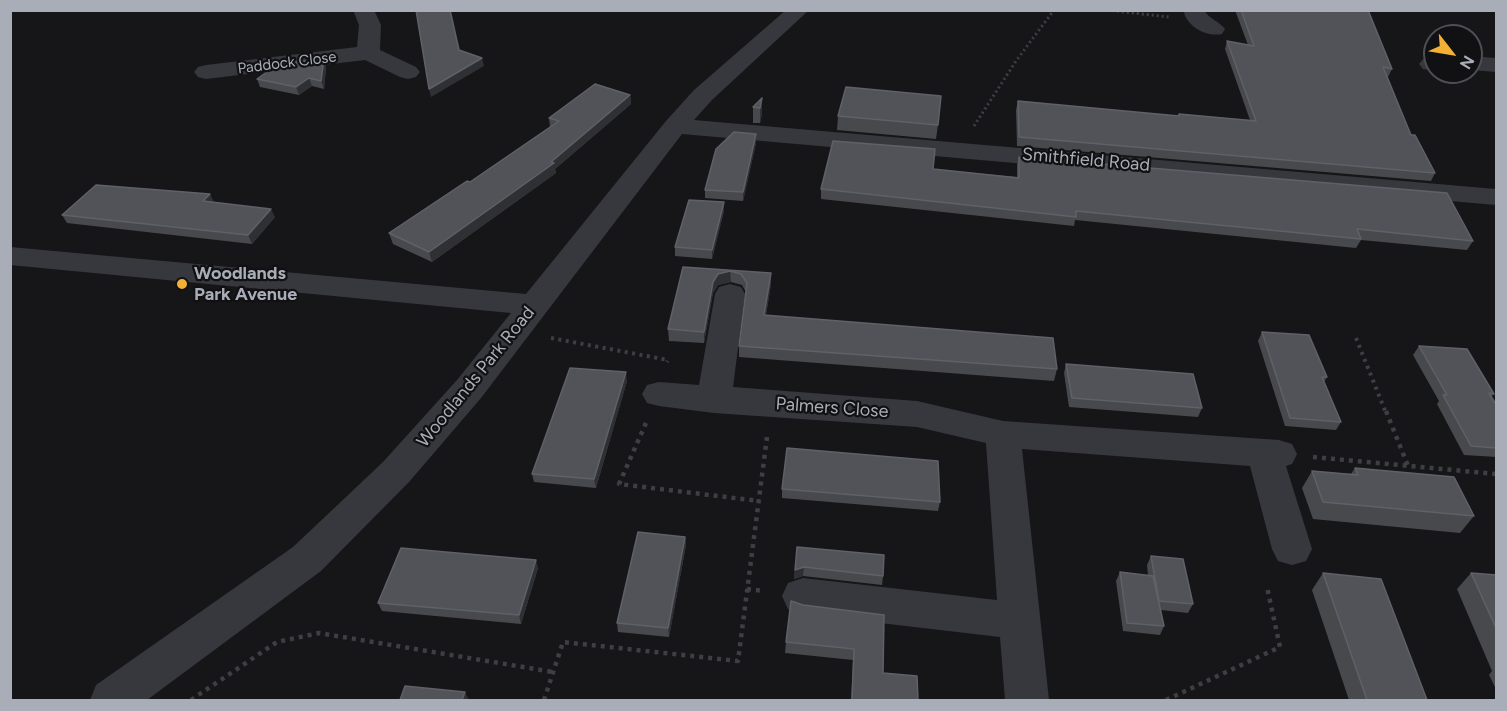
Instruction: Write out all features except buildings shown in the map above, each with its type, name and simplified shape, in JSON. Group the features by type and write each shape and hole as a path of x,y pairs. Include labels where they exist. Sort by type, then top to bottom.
{"street":[{"path":"363,10 370,25 368,53 408,72"},
{"name":"Woodlands Park Road","path":"112,700 307,559 396,472 469,389 675,126 704,95 799,10"},
{"name":"Paddock Close","path":"206,72 368,53"},
{"name":"Smithfield Road","path":"675,126 1497,197"},
{"path":"10,256 525,318"},
{"path":"714,400 730,294"},
{"name":"Palmers Close","path":"659,394 917,414 1003,434 1271,453"},
{"path":"1003,434 1026,700"},
{"path":"1271,453 1292,549"},
{"path":"803,596 1019,621"}],"path":[{"path":"959,150 1016,62 1054,10"},
{"path":"1107,10 1198,16"},
{"path":"525,318 668,360 659,394 619,484 759,501"},
{"path":"1356,338 1408,466"},
{"path":"544,700 563,642 738,661 772,404"},
{"path":"1271,453 1497,474"},
{"path":"1166,700 1280,647 1267,587"},
{"path":"192,700 277,642 319,633 553,672"}],"place":[{"name":"Woodlands Park Avenue","path":"182,284"}]}
